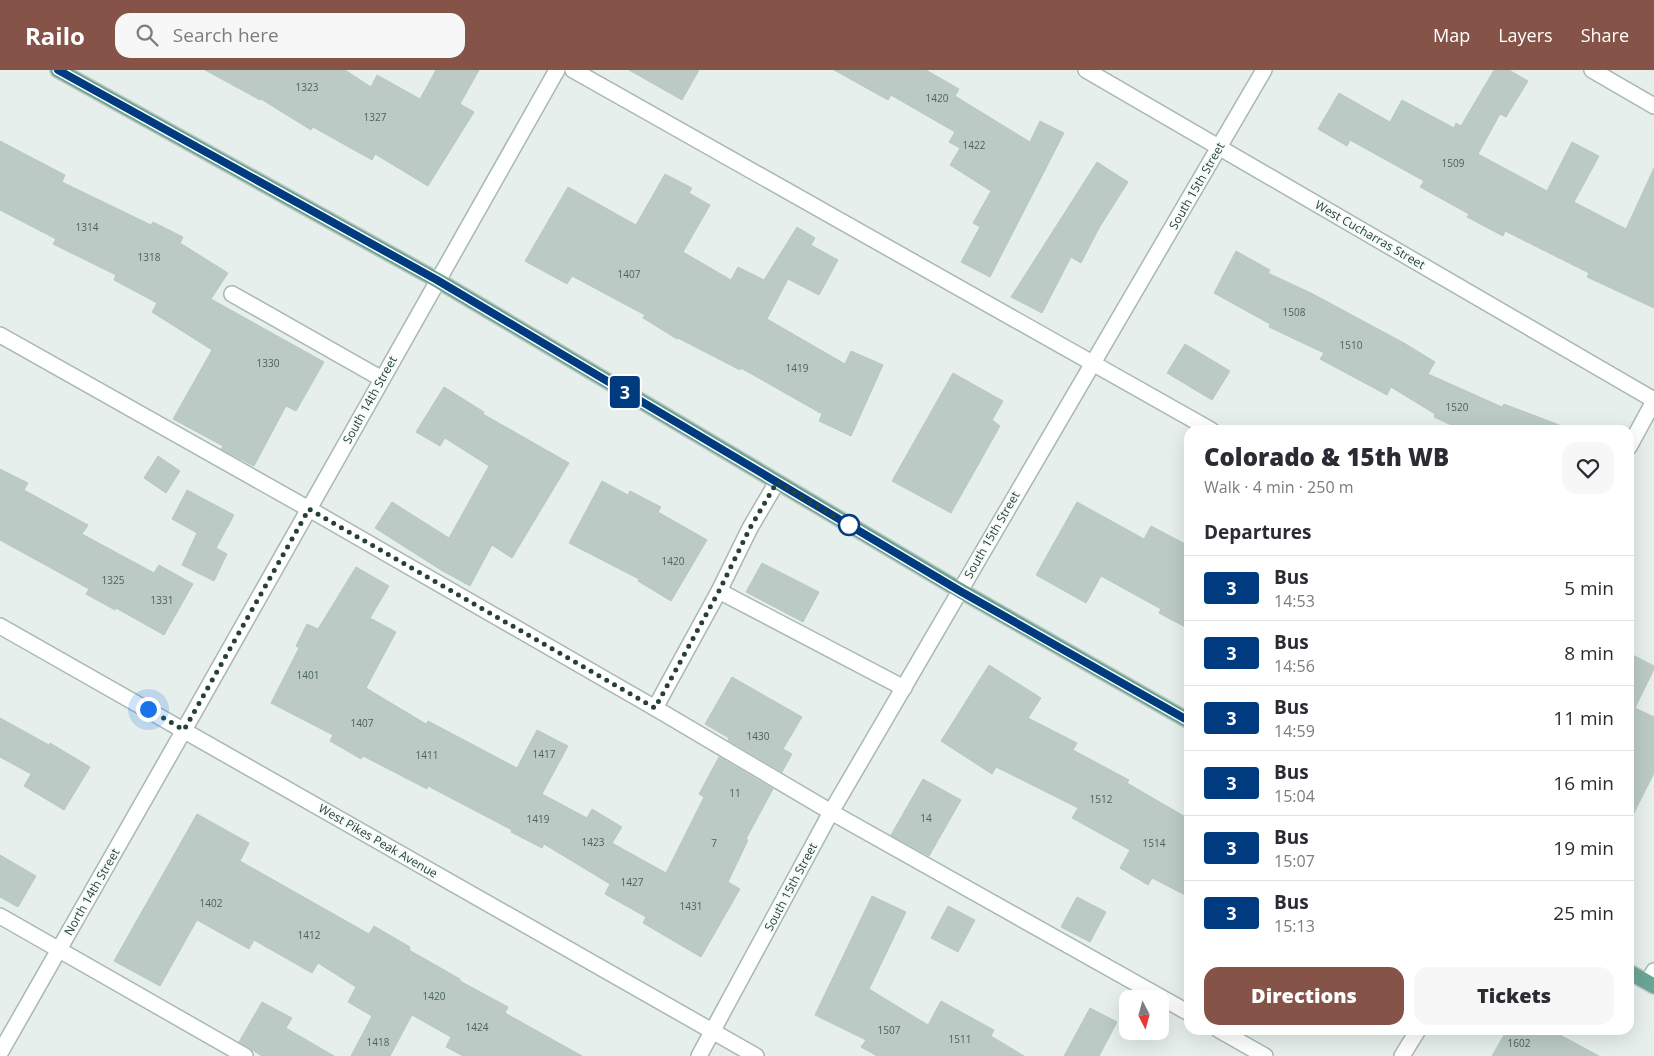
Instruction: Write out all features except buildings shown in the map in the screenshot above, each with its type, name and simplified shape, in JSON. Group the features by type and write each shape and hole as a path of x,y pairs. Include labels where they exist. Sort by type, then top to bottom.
{"main road":[{"path":"58,70 437,280 960,591 1184,718"},
{"path":"1634,974 1652,980"}],"street":[{"name":"South 14th Street","path":"184,730 557,70"},
{"path":"573,70 1202,425"},
{"name":"West Cucharras Street","path":"1086,70 1654,400"},
{"name":"South 15th Street","path":"700,1056 831,812 1264,70"},
{"path":"1592,70 1654,106"},
{"path":"232,294 382,378"},
{"path":"0,335 309,509 655,708 831,812 1184,1010"},
{"path":"1634,438 1654,400"},
{"path":"655,708 719,591 750,528 777,482"},
{"path":"719,591 904,688"},
{"name":"West Pikes Peak Avenue","path":"0,626 756,1056"},
{"name":"North 14th Street","path":"0,1053 184,730"},
{"path":"0,916 245,1056"},
{"path":"1228,1035 1266,1056"},
{"path":"1402,1056 1415,1035"}],"bus line":[{"name":"3","path":"58,70 437,280 960,591 1184,718"}],"route":[{"path":"148,709 184,730 309,509 655,708 719,591 750,528 777,482 849,525"}]}
